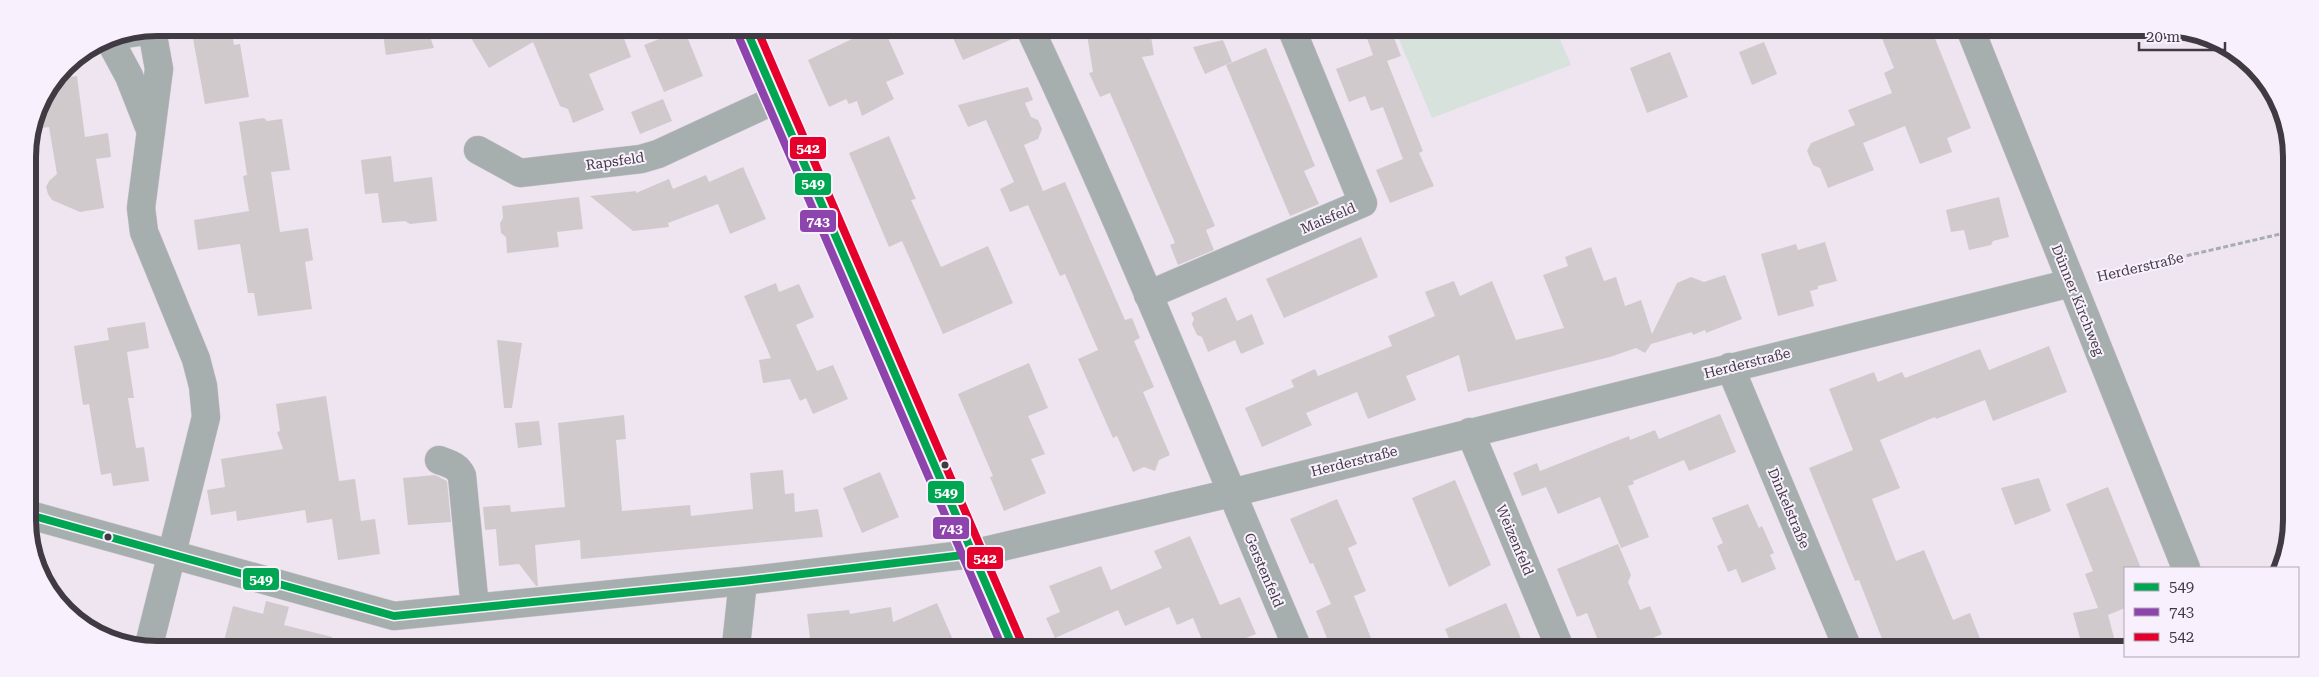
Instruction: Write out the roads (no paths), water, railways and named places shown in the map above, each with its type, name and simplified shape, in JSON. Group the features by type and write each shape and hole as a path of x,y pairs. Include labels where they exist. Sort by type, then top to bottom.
{"street":[{"name":"Maisfeld","path":"1148,295 1363,203 1295,36"},
{"name":"Dünner Kirchweg","path":"1973,36 2186,567"},
{"path":"150,641 206,418 203,386 196,359 144,232 141,208 160,70 153,37"},
{"path":"749,37 1010,641"},
{"path":"1033,37 1148,295 1231,493"},
{"path":"112,45 129,76 152,133"},
{"name":"Rapsfeld","path":"478,150 520,173 640,159 658,154 777,99"},
{"name":"Herderstraße","path":"36,517 394,616 743,581 972,554 1231,493 2071,283"},
{"name":"Dinkelstraße","path":"1730,367 1844,640"},
{"name":"Weizenfeld","path":"1470,432 1557,640"},
{"path":"439,460 460,470 462,476 475,608"},
{"name":"Gerstenfeld","path":"1231,493 1294,640"},
{"path":"737,641 743,581"}]}
